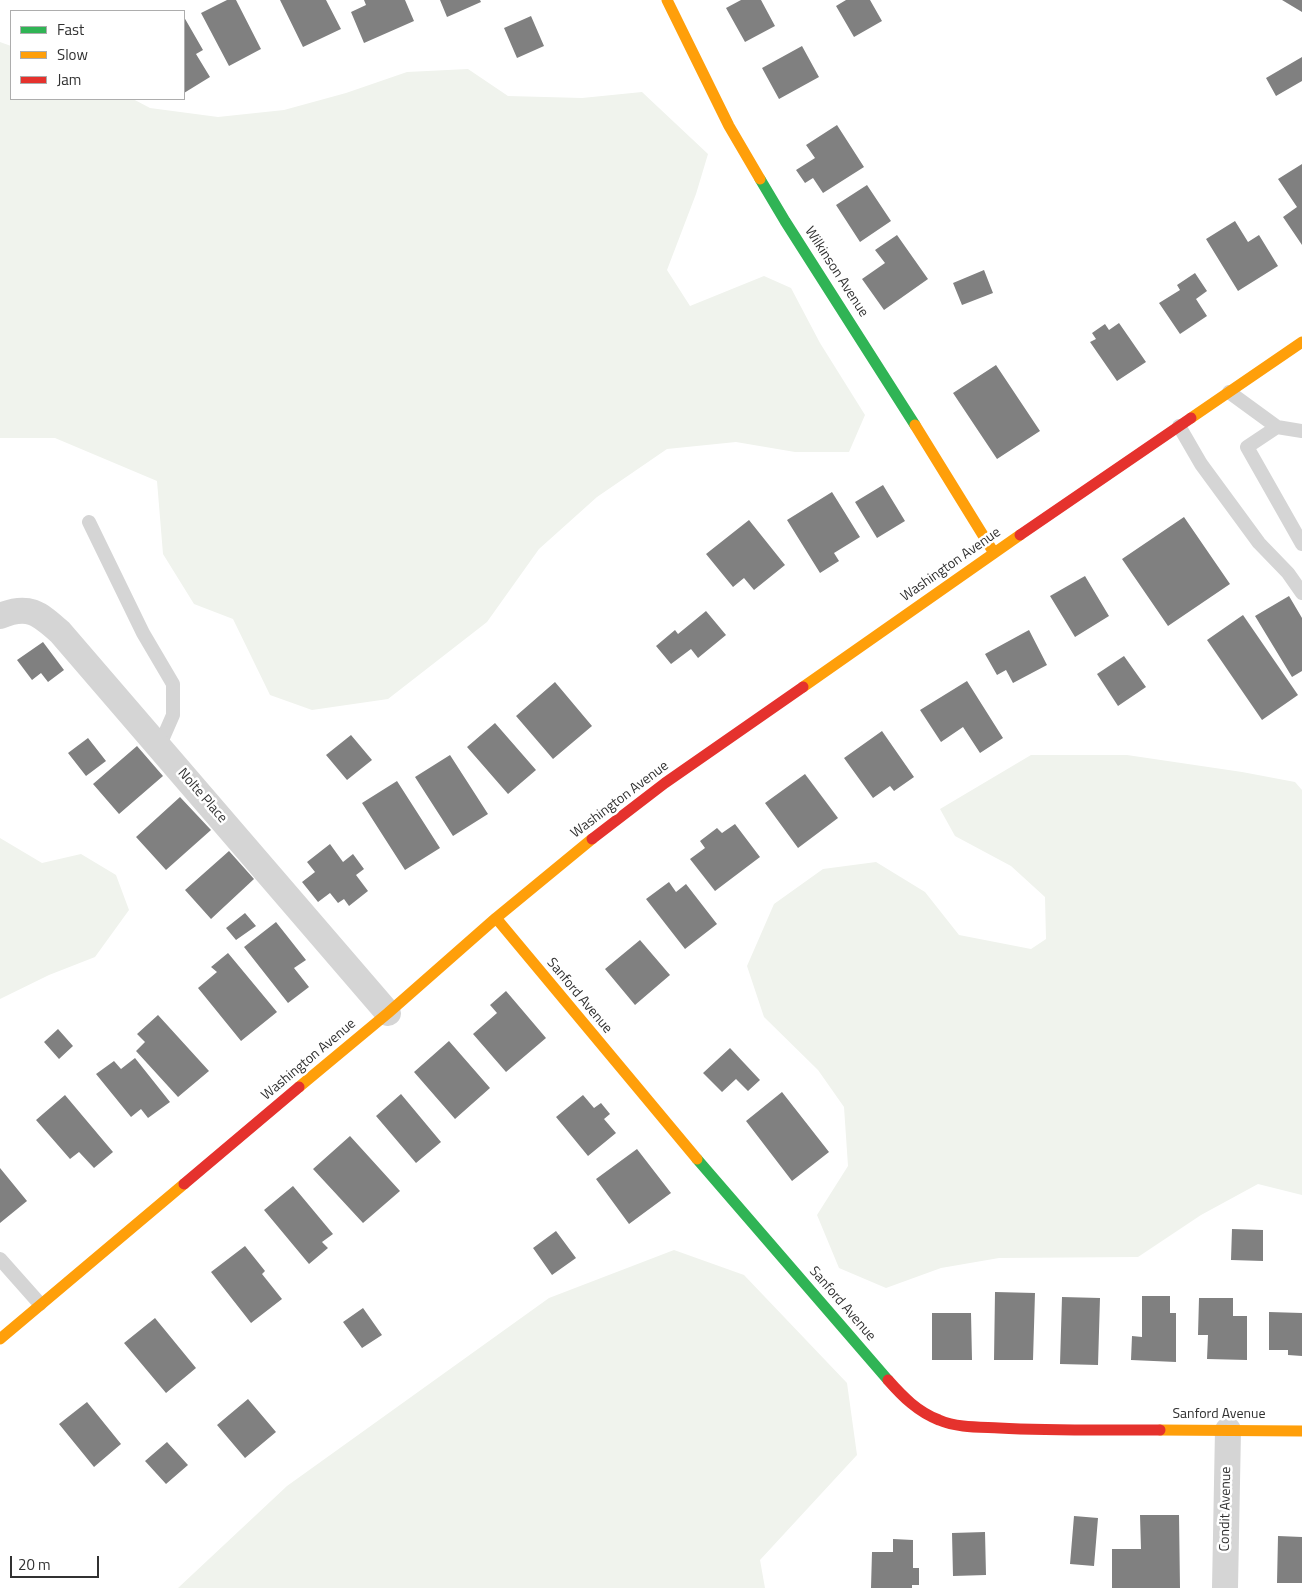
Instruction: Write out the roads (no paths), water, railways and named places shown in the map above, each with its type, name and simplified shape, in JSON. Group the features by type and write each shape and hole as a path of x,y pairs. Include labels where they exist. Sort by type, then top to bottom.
{"street":[{"name":"Wilkinson Avenue","path":"666,0 729,126 785,221 880,369 994,553"},
{"name":"Washington Avenue","path":"0,1339 388,1013 496,918 589,841 665,783 994,553 1302,342"},
{"name":"Nolte Place","path":"0,616 13,610 30,610 46,619 60,632 388,1013"},
{"name":"Sanford Avenue","path":"496,918 670,1129 897,1390 911,1404 925,1414 958,1426 1017,1429 1302,1431"},
{"name":"Condit Avenue","path":"1224,1588 1228,1430"}],"lane":[{"path":"1229,392 1277,427 1302,431"},
{"path":"1178,426 1201,464 1253,535 1288,573 1302,593"},
{"path":"1277,427 1247,447 1302,544"},
{"path":"89,522 143,633 174,684 173,715 159,747"},
{"path":"0,1259 40,1304"}]}
